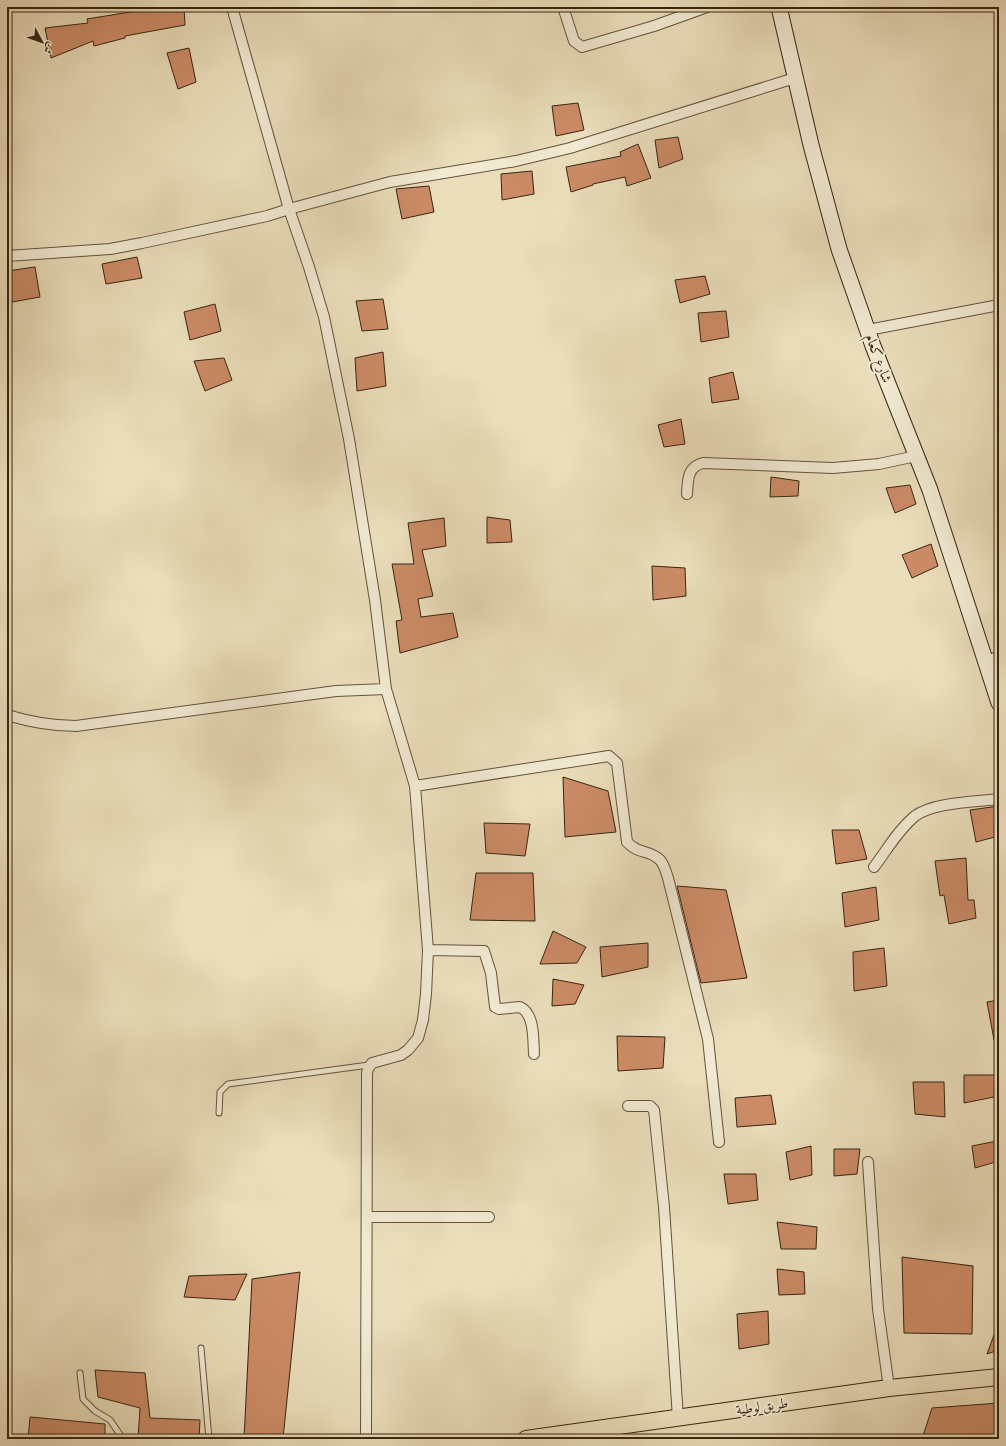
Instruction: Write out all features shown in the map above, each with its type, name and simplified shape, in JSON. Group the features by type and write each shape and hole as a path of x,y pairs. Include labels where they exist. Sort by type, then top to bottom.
{"main road":[{"name":"طريق لوطية","path":"526,1439 889,1388 999,1377"}],"street":[{"path":"232,7 289,209 309,267 324,318 336,375 375,600 386,689 416,786 428,950 426,994 418,1038 404,1053 382,1059 370,1065 367,1073 368,1217 365,1309 366,1439"},
{"path":"563,7 574,40 582,47 654,26 707,7"},
{"name":"شارع كعام","path":"779,7 795,78 839,249 916,456 965,594 992,659 999,703"},
{"path":"7,256 110,249 267,216 390,182 516,161 570,148 795,78"},
{"path":"868,330 999,305"},
{"path":"687,494 689,474 697,465 703,463 833,468 880,464 916,456"},
{"path":"7,715 26,721 53,726 76,726 336,691 386,689"},
{"path":"416,786 609,756 617,763 627,842 635,850 650,853 662,861 668,878 708,1039 719,1142"},
{"path":"874,867 899,833 915,816 934,807 999,799"},
{"path":"428,950 484,951 491,973 495,1007 499,1009 520,1007 526,1011 532,1025 534,1054"},
{"path":"628,1106 650,1106 654,1110 664,1207 678,1418"},
{"path":"868,1162 878,1309 889,1388"},
{"path":"368,1217 489,1217"}],"lane":[{"path":"219,1113 220,1092 228,1084 370,1065"},
{"path":"201,1348 209,1439"},
{"path":"80,1373 83,1398 95,1411 110,1420 123,1439"}],"building":[{"path":"135,7 184,7 185,25 125,36 125,38 94,46 93,41 51,58 45,28 88,23 87,19 136,11"},
{"path":"189,48 196,82 178,89 167,53"},
{"path":"578,103 584,130 556,136 552,106"},
{"path":"678,137 683,159 659,168 655,140"},
{"path":"638,144 651,178 627,186 625,177 593,184 571,192 566,167 621,156 620,152"},
{"path":"532,171 534,194 502,200 501,174"},
{"path":"429,186 434,212 402,219 396,189"},
{"path":"137,257 142,278 106,284 102,264"},
{"path":"35,267 40,297 7,303 7,271"},
{"path":"705,276 710,294 680,303 675,280"},
{"path":"383,299 388,329 362,331 356,301"},
{"path":"215,304 221,331 190,340 184,312"},
{"path":"726,311 729,337 701,342 698,313"},
{"path":"383,352 386,386 357,391 355,358"},
{"path":"224,358 232,380 205,391 194,361"},
{"path":"733,372 739,399 712,403 709,378"},
{"path":"681,419 685,444 664,447 658,425"},
{"path":"771,477 799,481 798,496 770,497"},
{"path":"910,485 916,504 895,513 886,488"},
{"path":"487,517 510,520 512,542 487,543"},
{"path":"444,518 446,546 422,550 433,596 418,599 421,617 453,613 458,637 400,653 396,621 402,620 392,564 414,564 408,523"},
{"path":"931,544 938,566 912,578 902,555"},
{"path":"652,566 685,568 686,596 653,600"},
{"path":"563,777 608,791 616,832 565,837"},
{"path":"999,806 999,836 976,842 970,810"},
{"path":"484,823 530,824 525,856 486,853"},
{"path":"832,830 859,830 867,859 836,864"},
{"path":"966,858 968,900 974,900 976,918 949,924 944,895 940,896 935,861"},
{"path":"476,873 533,873 535,921 470,920"},
{"path":"677,886 726,890 747,978 701,983"},
{"path":"876,887 879,920 845,927 842,893"},
{"path":"553,931 586,947 577,963 540,964"},
{"path":"648,943 648,967 602,977 600,947"},
{"path":"884,948 887,986 854,991 853,952"},
{"path":"553,979 584,985 575,1004 552,1006"},
{"path":"999,1000 999,1040 994,1040 987,1002"},
{"path":"617,1036 665,1037 663,1068 618,1071"},
{"path":"964,1075 999,1075 999,1096 964,1103"},
{"path":"913,1082 944,1082 945,1117 915,1114"},
{"path":"771,1095 776,1124 737,1127 735,1098"},
{"path":"997,1141 999,1161 975,1168 972,1146"},
{"path":"811,1146 812,1175 790,1180 786,1152"},
{"path":"834,1149 860,1149 857,1174 834,1176"},
{"path":"724,1174 756,1174 758,1200 728,1204"},
{"path":"777,1222 817,1227 816,1249 781,1249"},
{"path":"902,1257 973,1266 972,1334 904,1333"},
{"path":"777,1269 804,1272 805,1294 779,1295"},
{"path":"300,1272 283,1439 244,1439 252,1279"},
{"path":"247,1274 235,1300 184,1297 189,1276"},
{"path":"768,1311 769,1344 739,1349 737,1314"},
{"path":"998,1324 999,1350 987,1354"},
{"path":"95,1370 145,1373 150,1418 200,1420 199,1439 138,1439 140,1408 98,1397"},
{"path":"999,1403 999,1439 922,1439 932,1408"},
{"path":"30,1417 105,1424 105,1439 28,1439"}]}
